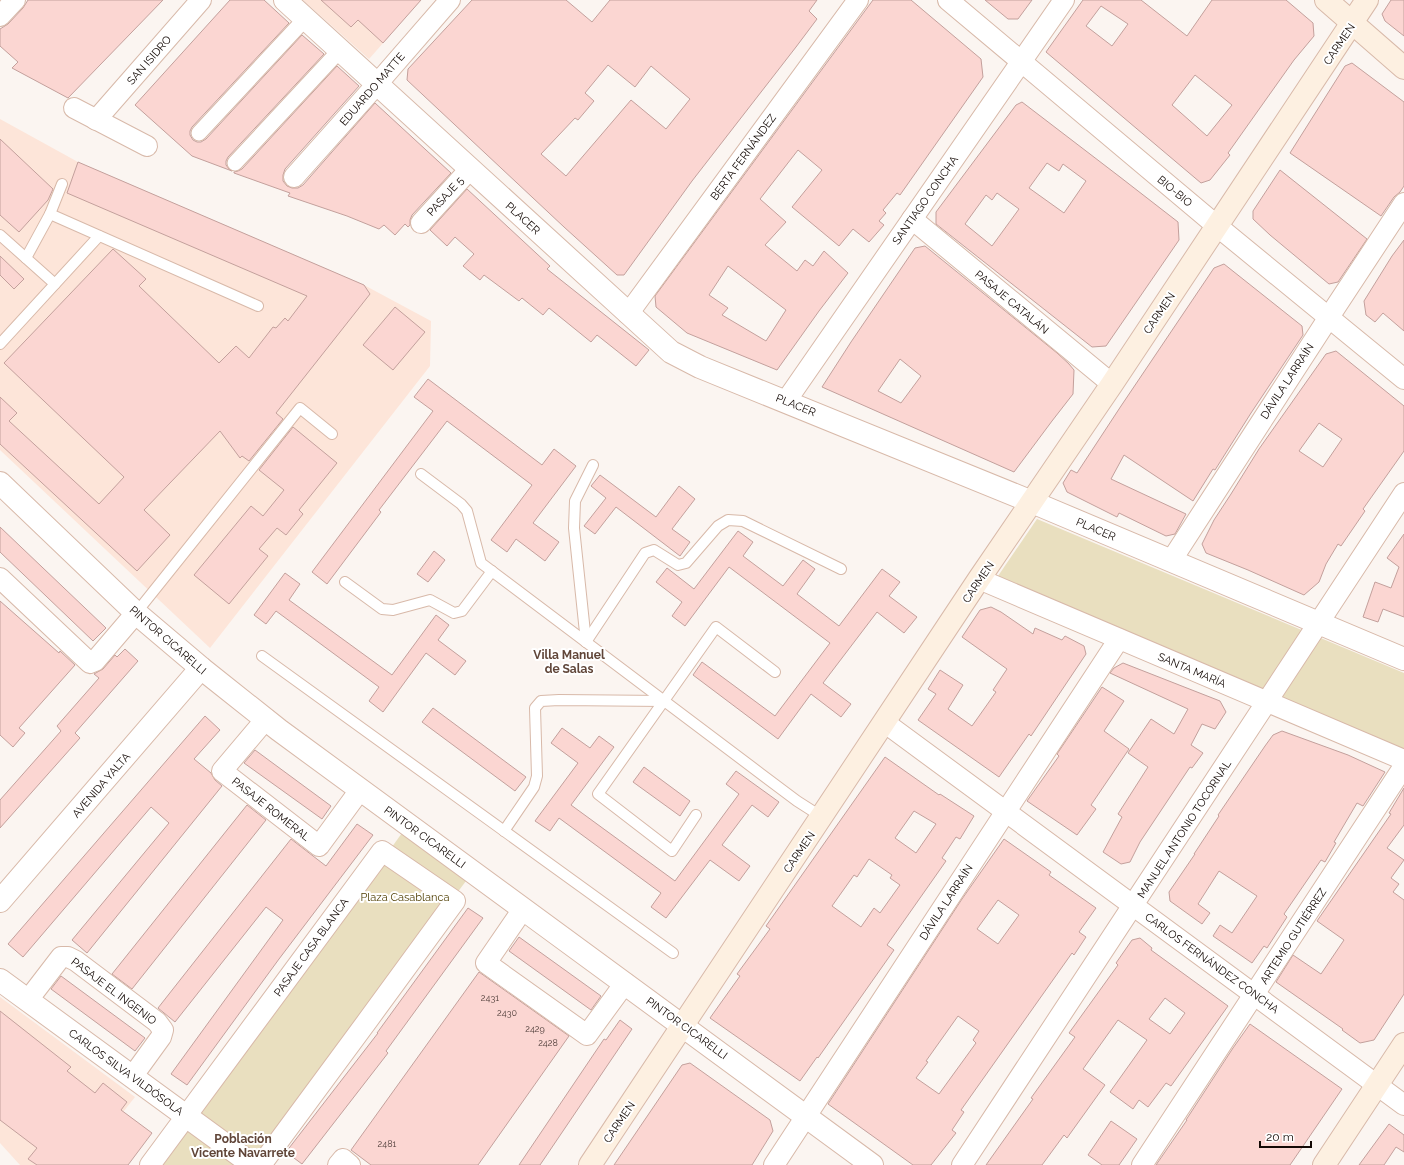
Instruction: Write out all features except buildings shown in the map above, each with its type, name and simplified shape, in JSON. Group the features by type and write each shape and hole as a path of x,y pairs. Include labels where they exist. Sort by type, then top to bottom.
{"main road":[{"path":"1326,0 1404,68"},
{"name":"CARMEN","path":"590,1165 979,579 1112,384 1367,0"},
{"path":"1324,1165 1404,1044"}],"street":[{"path":"0,16 15,0"},
{"name":"SAN ISIDRO","path":"96,120 201,0"},
{"name":"PLACER","path":"285,0 671,352 700,367 1032,502 1404,659"},
{"name":"EDUARDO MATTE","path":"294,177 450,0"},
{"name":"BERTA FERNÁNDEZ","path":"628,314 858,0"},
{"name":"BIO-BIO","path":"948,0 1217,226 1404,379"},
{"name":"SANTIAGO CONCHA","path":"786,401 1064,0"},
{"path":"199,133 305,19"},
{"path":"235,163 340,50"},
{"path":"74,108 146,146"},
{"name":"PASAJE 5","path":"421,223 470,169"},
{"name":"DÁVILA LARRAÍN","path":"1171,561 1404,203"},
{"name":"PASAJE CATALÁN","path":"912,219 1112,384"},
{"name":"PINTOR CICARELLI","path":"0,483 136,613 201,668 266,719 311,754 872,1165"},
{"name":"MANUEL ANTONIO TOCORNAL","path":"962,1165 1404,493"},
{"path":"0,578 90,663 95,661 136,613"},
{"name":"SANTA MARÍA","path":"979,579 1404,760"},
{"name":"DÁVILA LARRAÍN","path":"774,1165 1119,639"},
{"name":"AVENIDA YALTA","path":"0,901 201,668"},
{"name":"PASAJE ROMERAL","path":"266,719 222,771 319,846 360,790"},
{"name":"CARLOS FERNÁNDEZ CONCHA","path":"884,722 1404,1105"},
{"name":"ARTEMIO GUTIÉRREZ","path":"1142,1165 1404,766"},
{"name":"PASAJE CASA BLANCA","path":"150,1165 382,851 455,901 260,1165"},
{"path":"523,909 486,963 499,973 587,1035 625,983"},
{"name":"PASAJE EL INGENIO","path":"28,1000 61,957 68,957 76,961 157,1022 163,1030 161,1037 132,1076"},
{"name":"CARLOS SILVA VILDÓSOLA","path":"0,980 253,1165"},
{"path":"338,1165 343,1159 350,1165"}],"lane":[{"path":"26,258 50,214 62,184"},
{"path":"50,214 258,306"},
{"path":"0,234 55,284"},
{"path":"2,339 99,236"},
{"path":"136,613 300,408 332,434"},
{"path":"586,642 574,528 575,501 593,465"},
{"path":"421,474 461,504 467,511 481,563 797,801 822,817"},
{"path":"586,642 645,553 654,550 678,565 686,564 718,526 728,520 743,521 841,569"},
{"path":"345,582 382,609 393,610 430,600 454,613 462,611 492,571"},
{"path":"696,815 672,851 598,794 716,627 775,672"},
{"path":"262,656 673,953"},
{"path":"504,831 534,787 537,776 534,708 541,701 664,701"}],"shaded area":[{"path":"303,0 421,0 369,59"},
{"path":"0,119 78,162 364,285 431,321 430,366 210,648 0,450"},
{"path":"0,997 135,1097 81,1165 20,1165 0,1143"}],"green space":[{"path":"1037,519 1404,673 1404,749 998,576"},
{"name":"Plaza Casablanca","path":"402,833 466,881 254,1165 163,1165"}],"district":[{"name":"Villa Manuel de Salas","path":"569,662"},
{"name":"Población Vicente Navarrete","path":"243,1146"}]}
